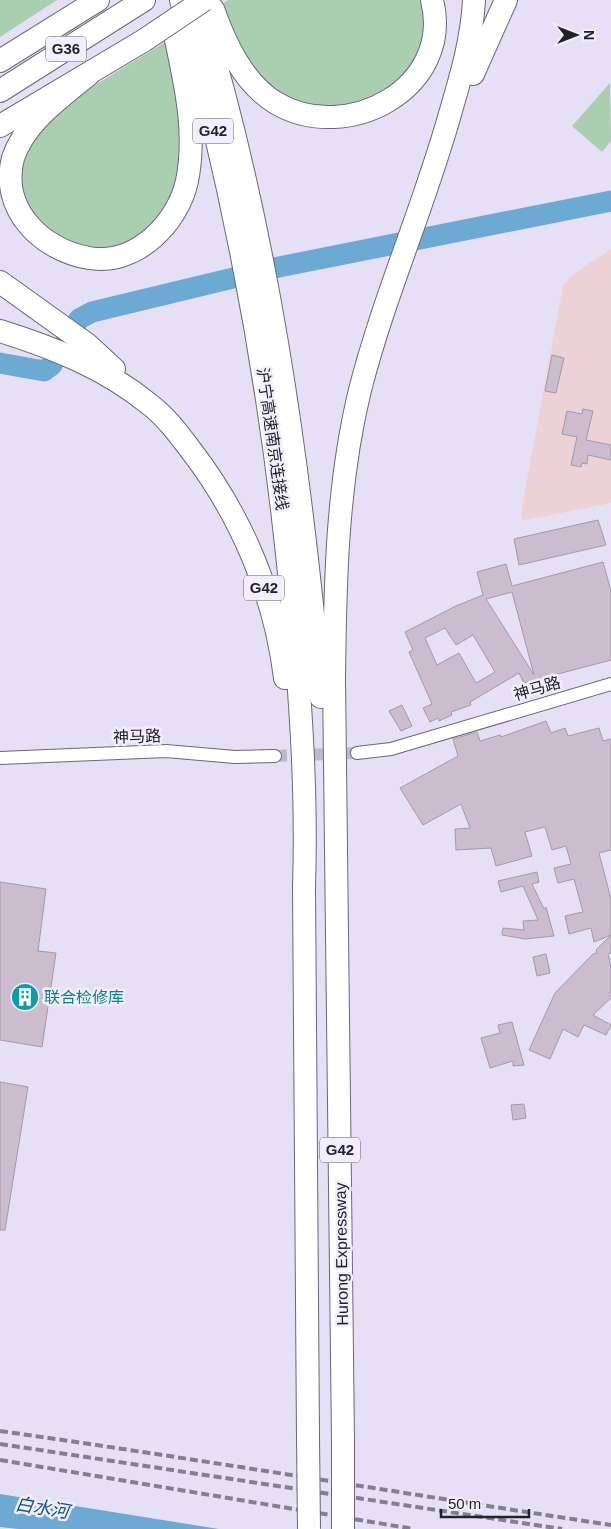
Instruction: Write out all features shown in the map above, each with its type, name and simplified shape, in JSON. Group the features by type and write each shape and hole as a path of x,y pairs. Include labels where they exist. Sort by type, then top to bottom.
{"highway":[{"name":"G36","path":"0,61 98,0"},
{"path":"88,74 49,107 26,132 13,158 9,178 12,202 20,217 31,231 69,252 90,258 106,258 123,255 158,233 173,217 182,198 187,181 191,133 189,100 168,0"},
{"name":"沪宁高速南京连接线","path":"181,0 230,197 252,261"},
{"name":"沪宁高速南京连接线","path":"197,0 232,130 252,261 291,434 312,597 336,860"},
{"path":"0,126 143,41 204,0"},
{"path":"210,0 227,44 242,70 259,89 276,103 307,116 336,119 358,115 392,99 414,80 429,54 434,30 432,0"},
{"name":"G42","path":"336,860 335,596 340,512 348,447 360,390 400,263 440,148 466,60 473,24 474,0"},
{"path":"440,148 506,0"},
{"name":"G36","path":"0,91 138,4"},
{"path":"0,282 60,325 84,353"},
{"name":"沪宁高速南京连接线","path":"257,286 263,366 291,589 304,765 306,832 304,887"},
{"name":"G42","path":"0,331 49,346 84,353 108,376 150,404 181,437 206,470 230,509 251,553 268,601 282,655 294,768 296,828 304,887"},
{"name":"Hurong Expressway","path":"336,860 343,1529"},
{"name":"Hurong Expressway","path":"304,887 309,1529"}],"street":[{"name":"神马路","path":"357,753 391,749 611,684"},
{"name":"神马路","path":"0,758 166,751 235,757 275,756"}],"shaded area":[{"path":"611,249 611,503 526,520 522,519 521,512 563,286 572,275"}],"green space":[{"path":"0,0 57,0 0,37"},
{"path":"228,0 425,0 426,34 409,73 374,101 329,112 284,100 246,64 221,5"},
{"path":"167,41 180,103 183,175 167,212 147,232 115,247 87,247 59,239 35,222 21,198 19,174 23,152 67,102"},
{"path":"610,83 611,141 602,152 572,126"}],"water":[{"name":"白水河","path":"0,1494 219,1529 18,1529 0,1527"}],"building":[{"path":"552,355 564,358 556,393 545,391"},
{"path":"583,409 593,411 586,440 611,445 611,460 588,455 587,464 582,463 581,467 571,465 577,437 562,434 567,411 582,414"},
{"path":"598,520 606,545 519,565 514,539"},
{"path":"603,562 611,591 611,660 524,683 519,673 470,702 471,705 451,712 452,715 439,721 438,718 430,722 423,708 432,704 409,652 413,650 405,632 456,606 483,595 477,572 506,564 512,586","holes":["512,592 534,675 486,599","445,628 456,645 473,635 495,672 476,683 459,653 437,665 425,638"]},
{"path":"402,705 412,726 401,731 389,711"},
{"path":"546,721 551,733 565,728 568,736 599,728 603,741 611,739 611,850 599,853 611,899 611,935 594,942 591,928 569,934 565,916 583,912 574,879 558,883 554,868 571,864 566,846 552,850 545,827 525,832 532,856 496,866 491,848 456,850 455,829 470,828 461,804 423,825 400,788 458,756 453,739 477,732 480,741 500,735 501,737"},
{"path":"537,872 539,882 532,884 544,909 546,907 554,936 525,939 502,935 503,928 524,930 523,921 538,920 523,886 501,892 498,881"},
{"name":"联合检修库","path":"0,882 46,889 38,951 56,953 42,1047 0,1040"},
{"path":"611,935 611,953 608,954 611,968 611,998 593,1015 611,1025 606,1035 584,1025 578,1037 563,1029 550,1059 529,1050 555,993 593,954 597,953 596,950"},
{"path":"546,954 550,973 537,976 533,957"},
{"path":"512,1022 524,1065 513,1066 513,1061 490,1068 481,1038 500,1033 498,1025"},
{"path":"0,1082 28,1087 5,1230 0,1230"},
{"path":"524,1104 526,1118 513,1120 511,1105"}],"waterway":[{"path":"0,363 44,371 52,365 79,319 92,312 279,267 611,201"}],"tunnel":[{"path":"275,756 357,753"}],"railway":[{"path":"0,1431 611,1525"},
{"path":"0,1444 562,1529"},
{"path":"0,1460 414,1529"}],"place":[{"name":"联合检修库","path":"25,997"}]}
